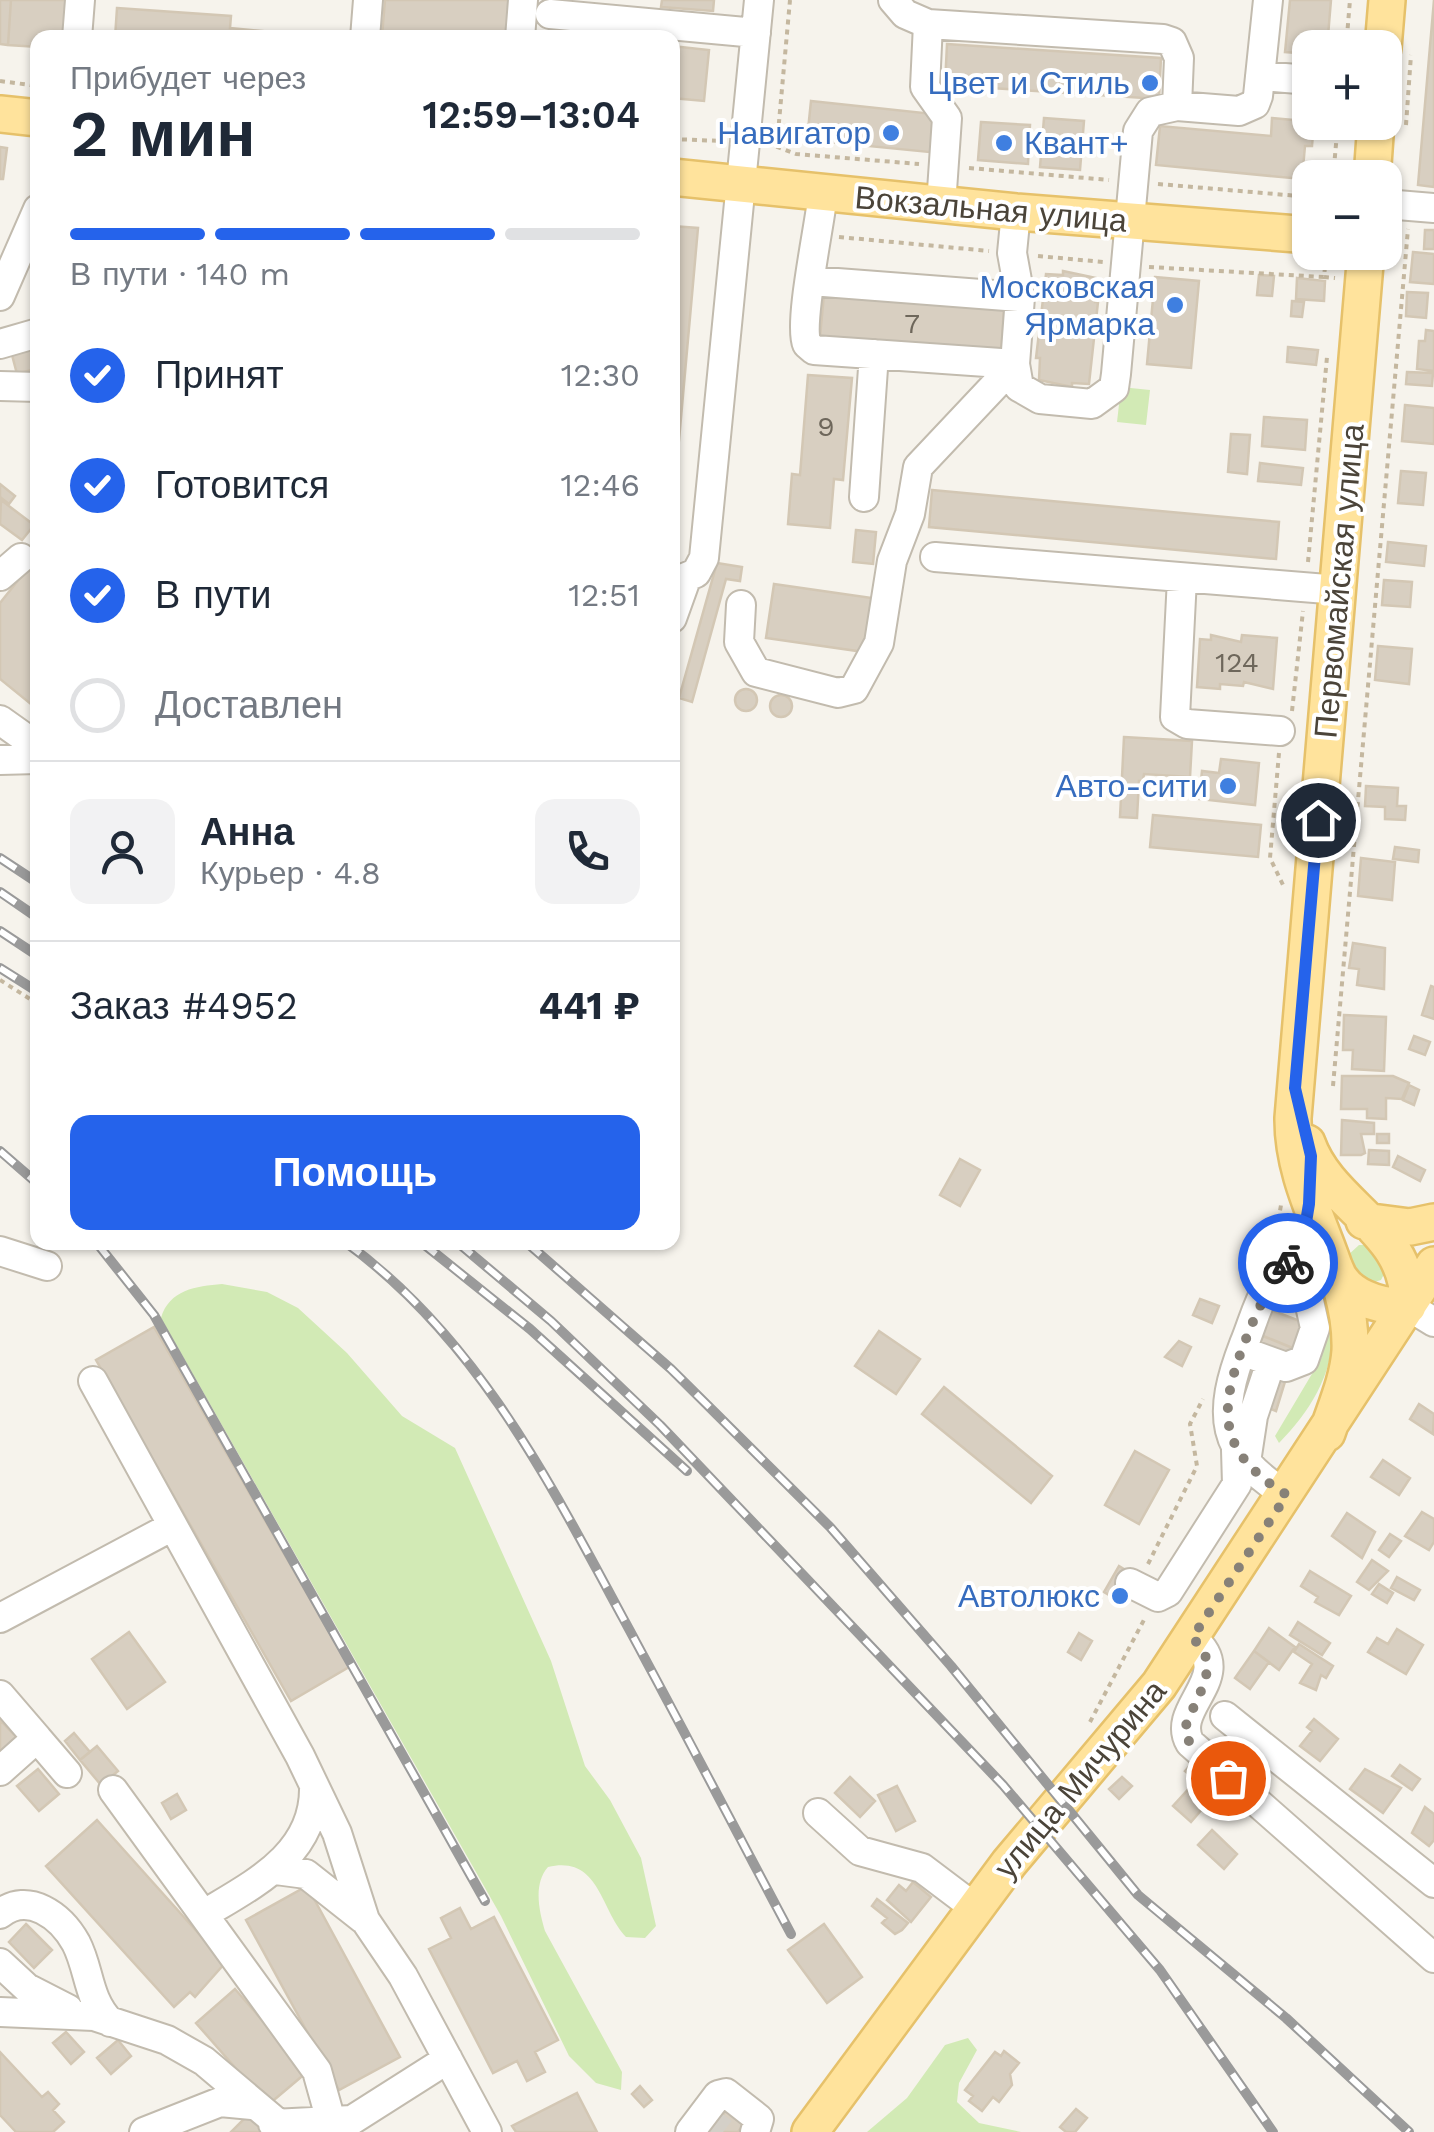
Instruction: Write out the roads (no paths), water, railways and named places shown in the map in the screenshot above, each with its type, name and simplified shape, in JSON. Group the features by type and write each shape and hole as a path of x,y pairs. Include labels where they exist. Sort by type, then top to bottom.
{"main road":[{"path":"1387,0 1394,30"},
{"path":"0,114 30,117"},
{"name":"Вокзальная улица","path":"680,178 1016,212 1292,234"},
{"name":"Первомайская улица","path":"1327,1433 1350,1352 1348,1325 1312,1267 1296,1201 1295,1088 1322,588 1364,270"},
{"name":"Первомайская улица","path":"1295,1088 1311,1156 1328,1184 1370,1222 1401,1262 1421,1314"},
{"path":"1421,1314 1366,1299 1312,1267 1356,1223 1410,1227 1434,1222"},
{"name":"улица Мичурина","path":"810,2132 1008,1862 1128,1726 1238,1570 1253,1474 1327,1433 1421,1314 1434,1265"}],"street":[{"path":"78,30 80,0"},
{"path":"366,30 368,0"},
{"path":"521,30 523,0"},
{"path":"680,580 704,558 759,0"},
{"path":"892,0 905,14 928,24 1164,39 1172,42 1180,58 1177,106"},
{"path":"1016,212 1012,253 1020,297 1015,364 1019,386 1027,395 1092,404 1114,388 1136,274 1130,222 1141,122 1158,108 1248,109 1258,96 1268,0"},
{"path":"550,17 637,11 756,33"},
{"path":"928,24 923,78 947,118 940,204"},
{"path":"1260,76 1292,79"},
{"path":"823,193 803,312 807,344 814,350 1015,364"},
{"path":"1402,206 1434,208"},
{"path":"0,296 30,227"},
{"path":"810,281 1020,297"},
{"path":"0,344 30,335"},
{"path":"864,497 874,354"},
{"path":"741,605 738,642 756,672 838,693 854,689 879,643 892,561 910,514 918,466 1015,364"},
{"path":"2,381 30,385"},
{"path":"936,557 1322,588"},
{"path":"1182,578 1175,716 1188,724 1283,731"},
{"path":"0,720 30,742"},
{"path":"0,760 30,759"},
{"path":"1296,1201 1311,1156"},
{"path":"0,1250 47,1266"},
{"path":"1242,1350 1271,1362 1298,1366 1314,1336 1312,1267 1268,1286 1242,1350 1225,1401 1253,1474"},
{"path":"1140,1589 1165,1596 1198,1545 1253,1474 1252,1416 1271,1362"},
{"path":"93,1380 314,1784 336,1833 365,1920 403,1976 487,2132"},
{"path":"0,1618 174,1526"},
{"path":"1198,1545 1238,1570"},
{"path":"1192,1638 1207,1653 1209,1666 1186,1726 1190,1743 1434,1958"},
{"path":"0,1695 67,1773"},
{"path":"1226,1716 1434,1884"},
{"path":"0,1771 37,1738"},
{"path":"206,1913 276,1870 308,1822 314,1804 314,1784"},
{"path":"113,1790 206,1913 252,1985 317,2072 348,2125"},
{"path":"818,1812 860,1851 922,1868 975,1908"},
{"path":"276,1870 306,1874 365,1920"},
{"path":"0,1914 18,1904 36,1906 68,1932 83,1961 94,2001 110,2022"},
{"path":"0,1963 40,1997 185,2048 271,2120"},
{"path":"0,2012 80,2014"},
{"path":"144,2132 220,2102 271,2120 348,2125 448,2060"},
{"path":"466,2092 475,2132"},
{"path":"702,2125 718,2095 730,2094 755,2112 759,2119 756,2132"}],"tunnel":[{"path":"714,2125 723,2132"}],"railway":[{"path":"0,858 30,878"},
{"path":"0,892 30,913"},
{"path":"0,931 30,951"},
{"path":"0,968 30,987"},
{"path":"0,1151 30,1177"},
{"path":"102,1250 154,1315 485,1901"},
{"path":"355,1250 433,1321 471,1366 537,1463 791,1934"},
{"path":"431,1250 530,1329 687,1471"},
{"path":"467,1250 551,1321 660,1425 1003,1785 1160,1970 1273,2132"},
{"path":"535,1250 671,1369 830,1527 951,1666 1138,1895 1286,2018 1409,2132"}],"place":[{"name":"Цвет и Стиль","path":"1150,83"},
{"name":"Навигатор","path":"891,133"},
{"name":"Квант+","path":"1004,143"},
{"name":"Московская Ярмарка","path":"1175,305"},
{"name":"Авто-сити","path":"1228,786"},
{"name":"Автолюкс","path":"1120,1596"}]}
